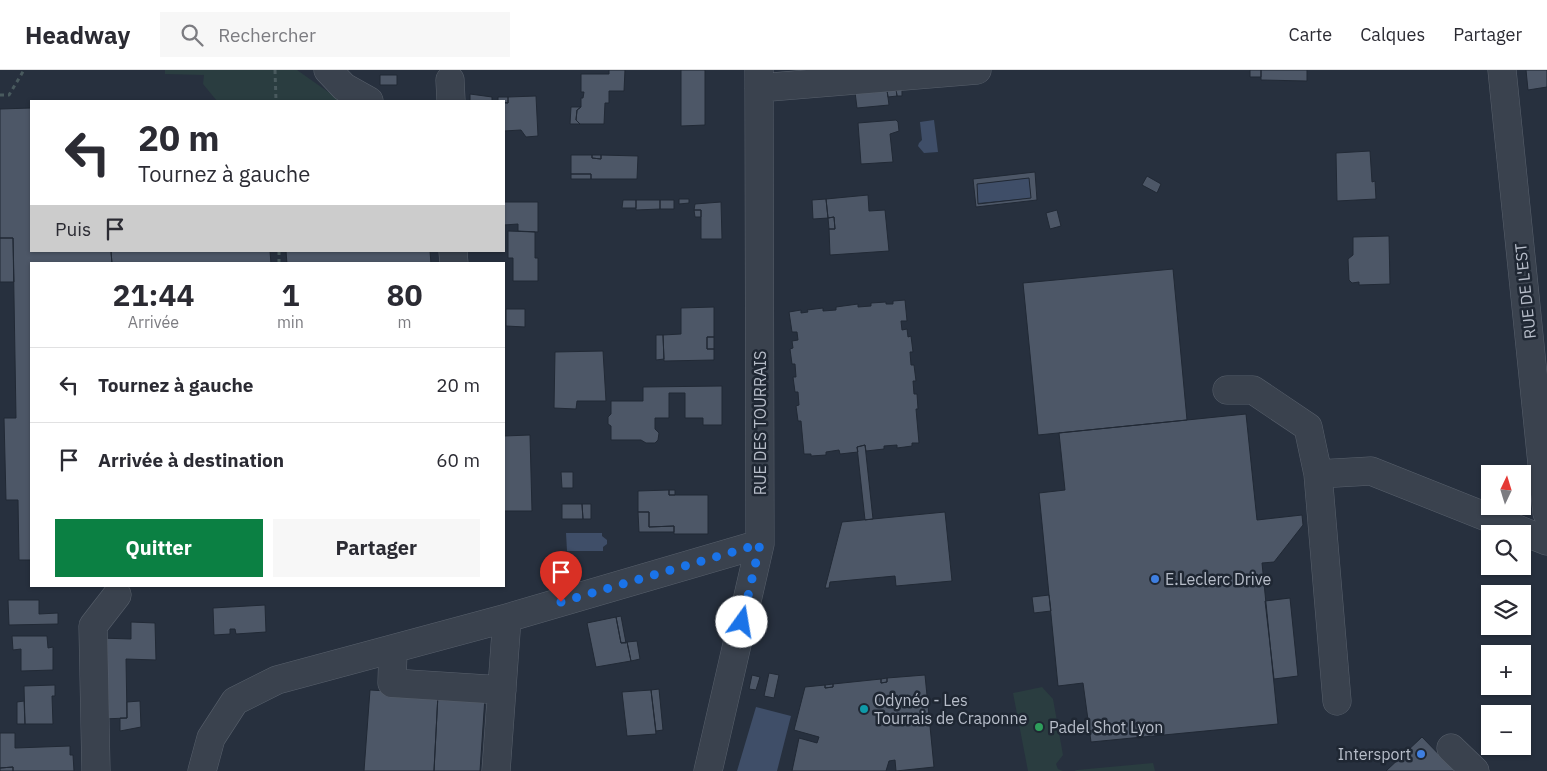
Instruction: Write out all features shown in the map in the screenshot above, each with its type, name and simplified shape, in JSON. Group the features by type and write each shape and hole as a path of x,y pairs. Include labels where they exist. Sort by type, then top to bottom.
{"street":[{"path":"328,70 344,87 367,100"},
{"path":"759,79 977,70"},
{"name":"RUE DE L'EST","path":"1502,70 1538,342 1547,513"},
{"name":"RUE DES TOURRAIS","path":"708,771 760,544 759,79"},
{"path":"1227,390 1253,390 1308,427 1318,474 1337,702"},
{"path":"1318,474 1371,471 1547,541"},
{"path":"202,771 211,738 236,701 277,680 507,618 760,544"},
{"path":"96,771 93,626 117,596"},
{"path":"496,771 507,618"},
{"path":"393,650 392,683 502,690"},
{"path":"1451,748 1475,771"}],"path":[{"path":"0,95 9,95 24,70"},
{"path":"275,70 276,100"}],"shaded area":[{"path":"165,70 297,70 340,100 216,100 203,84 204,75 165,74"},
{"name":"Padel Shot Lyon","path":"1042,687 1053,699 1063,755 1056,764 1058,769 1063,771 1028,771 1013,693"},
{"name":"Padel Shot Lyon","path":"1153,763 1155,771 1074,771 1077,770"}],"water":[{"path":"934,120 938,152 924,153 918,146 922,140 920,122"},
{"path":"1029,178 1031,198 978,203 977,184"},
{"path":"566,533 602,533 602,536 607,540 607,544 603,547 603,551 567,551"},
{"path":"756,707 791,716 777,771 737,771"}],"building":[{"path":"609,70 625,70 624,91 609,91 609,103 605,103 604,124 580,124 576,120 577,110 581,107 581,98 583,98 584,92 581,92 581,74 609,74"},
{"path":"681,70 705,70 705,125 681,126"},
{"path":"1250,70 1261,70 1261,77 1250,77"},
{"path":"1261,70 1307,70 1307,81 1261,80"},
{"path":"1526,70 1547,70 1547,87 1528,90"},
{"path":"380,75 397,75 397,85 380,85"},
{"path":"896,89 902,89 902,96 897,96"},
{"path":"896,89 897,96 888,97 887,90"},
{"path":"887,90 889,105 857,108 855,92"},
{"path":"470,94 492,97 492,100 470,100"},
{"path":"536,96 538,136 526,137 521,130 505,131 505,103 508,103 508,97"},
{"path":"498,97 508,97 508,103 505,102 505,100 498,100"},
{"path":"571,107 581,107 577,110 576,120 580,124 570,124"},
{"path":"30,108 30,252 111,252 112,262 30,262 30,560 19,560 18,500 6,500 4,418 16,418 13,238 0,238 0,109"},
{"path":"896,120 899,131 890,134 893,162 861,164 858,123"},
{"path":"1370,151 1372,182 1375,181 1376,199 1337,201 1336,153"},
{"path":"571,155 592,155 592,158 601,159 601,155 638,156 637,179 591,179 591,174 571,174"},
{"path":"592,155 601,155 601,159 592,158"},
{"path":"1035,172 1037,200 976,207 973,179","holes":["1029,178 1031,198 978,204 977,184"]},
{"path":"571,174 591,174 591,179 571,179"},
{"path":"1147,176 1161,184 1157,193 1142,185"},
{"path":"868,195 869,211 885,210 889,251 830,255 829,229 835,229 834,217 828,218 826,199"},
{"path":"679,199 689,199 689,203 679,204"},
{"path":"826,199 828,218 813,219 812,200"},
{"path":"623,200 636,200 636,208 622,208"},
{"path":"636,200 660,200 660,209 636,210"},
{"path":"660,200 674,200 674,209 660,209"},
{"path":"505,202 538,202 538,232 518,231 518,224 505,225"},
{"path":"721,202 722,239 701,239 701,210 694,210 695,204"},
{"path":"694,210 701,210 701,217 695,217"},
{"path":"1057,210 1061,226 1050,229 1046,213"},
{"path":"834,217 835,229 829,229 828,218"},
{"path":"508,231 535,232 535,258 538,258 538,281 513,281 513,258 508,258"},
{"path":"1389,236 1390,284 1359,285 1359,282 1352,283 1349,280 1348,259 1353,255 1353,237"},
{"path":"0,238 13,238 14,282 0,282"},
{"path":"111,252 270,252 271,262 112,262"},
{"path":"286,252 430,252 431,262 287,262"},
{"path":"1173,269 1187,420 1038,435 1023,283"},
{"path":"905,300 907,321 901,321 902,330 907,329 908,337 911,336 913,352 910,352 911,365 914,365 916,381 913,381 914,394 917,394 918,409 916,409 919,443 912,443 912,446 897,448 897,445 884,446 884,449 866,451 865,445 857,447 858,452 840,454 839,450 826,452 826,455 811,456 811,454 804,454 801,421 798,421 796,406 799,405 798,392 795,392 793,377 796,377 795,364 792,364 790,349 793,348 792,341 798,340 797,332 792,332 789,312 801,310 801,313 808,312 807,310 823,308 823,311 836,310 836,307 858,304 858,307 871,306 871,303 886,302 886,304 893,304 893,301"},
{"path":"714,307 714,337 707,337 707,349 714,349 714,360 664,361 663,335 681,334 681,308"},
{"path":"506,309 525,309 525,327 506,326"},
{"path":"656,335 663,335 664,359 656,360"},
{"path":"707,337 714,337 714,349 707,349"},
{"path":"603,351 606,401 577,401 576,409 554,408 555,352"},
{"path":"722,386 722,425 703,425 703,418 685,418 685,393 669,393 669,418 655,418 655,429 659,433 658,440 655,443 646,443 641,440 611,440 611,426 608,424 608,417 611,414 611,401 643,401 643,387"},
{"name":"E.Leclerc Drive","path":"1246,414 1257,520 1302,515 1303,525 1274,562 1262,563 1278,724 1091,742 1083,683 1058,686 1039,493 1065,490 1059,433"},
{"path":"530,435 532,511 505,511 505,436"},
{"path":"865,445 873,519 865,520 857,447"},
{"path":"561,472 573,472 573,488 562,488"},
{"path":"669,490 669,495 708,495 708,534 674,534 674,526 649,527 649,512 638,512 638,491"},
{"path":"669,490 675,490 675,495 669,495"},
{"path":"562,504 582,504 583,519 562,519"},
{"path":"582,504 591,504 591,519 583,519"},
{"path":"638,512 649,512 649,527 674,526 674,532 639,532"},
{"path":"945,512 952,581 896,586 895,576 830,582 829,588 825,588 842,522"},
{"path":"1049,595 1051,611 1034,613 1032,597"},
{"path":"1290,598 1298,676 1274,679 1265,601"},
{"path":"8,600 39,600 39,614 58,613 58,624 9,625"},
{"path":"265,605 266,632 236,634 235,629 230,629 230,634 214,635 213,608"},
{"path":"621,616 626,643 621,643 616,617"},
{"path":"616,617 621,643 627,642 631,661 596,667 587,623"},
{"path":"131,622 155,623 156,660 126,659 127,718 103,719 100,638 131,639"},
{"path":"12,636 47,636 48,648 53,647 53,670 21,671 21,649 13,650"},
{"path":"637,641 640,659 631,661 627,642"},
{"path":"769,673 779,675 774,698 764,696"},
{"path":"752,675 760,677 756,690 749,689"},
{"name":"Odynéo - Les Tourrais de Craponne","path":"925,675 934,767 896,771 895,760 889,761 886,771 792,771 799,738 817,743 819,737 794,730 805,687 825,685 825,688 833,687 833,684 881,679 881,683 887,682 887,678"},
{"path":"887,678 887,682 881,683 881,679"},
{"path":"833,684 833,687 825,688 825,685"},
{"path":"55,685 55,696 52,696 53,724 25,724 24,686"},
{"path":"659,689 663,730 656,731 651,690"},
{"path":"370,690 438,694 434,771 364,771"},
{"path":"651,690 656,734 627,736 622,692"},
{"path":"438,694 485,697 480,771 434,771"},
{"path":"24,701 25,724 17,724 17,702"},
{"path":"140,701 141,727 120,731 120,718 127,718 127,702"},
{"path":"0,733 15,733 15,748 70,746 70,755 73,755 74,771 13,771 13,767 0,768"},
{"name":"Intersport","path":"1422,737 1455,771 1386,771"},
{"path":"13,767 13,771 0,771 0,768"}],"place":[{"name":"E.Leclerc Drive","path":"1155,579"},
{"name":"Odynéo - Les Tourrais de Craponne","path":"864,709"},
{"name":"Padel Shot Lyon","path":"1039,727"},
{"name":"Intersport","path":"1421,754"}],"route":[{"path":"561,602 760,544 742,622"}]}
